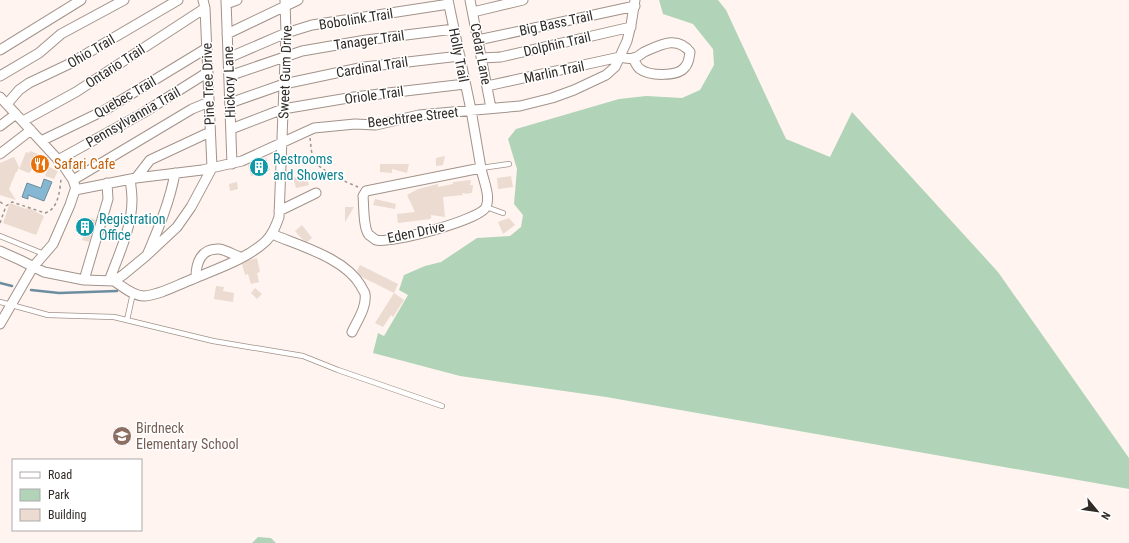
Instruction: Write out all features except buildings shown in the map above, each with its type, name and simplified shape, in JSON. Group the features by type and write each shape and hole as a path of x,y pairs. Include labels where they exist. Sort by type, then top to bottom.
{"street":[{"path":"0,50 81,0"},
{"path":"0,76 39,53 61,34 124,0"},
{"name":"Ohio Trail","path":"7,104 29,83 69,64 178,0"},
{"path":"226,2 236,0"},
{"path":"227,34 285,3 298,0"},
{"path":"472,12 523,0"},
{"name":"Cedar Lane","path":"471,1 492,108"},
{"name":"Hickory Lane","path":"226,2 232,164"},
{"name":"Holly Trail","path":"449,2 471,110"},
{"name":"Bobolink Trail","path":"228,58 286,33 312,25 449,2"},
{"name":"Sweet Gum Drive","path":"272,234 279,217 286,33 285,3"},
{"name":"Beechtree Street","path":"74,185 107,183 232,164 242,161 309,130 355,124 376,125 419,115 520,106 552,98 574,90 606,75 615,68 631,27 635,3"},
{"name":"Big Bass Trail","path":"478,40 635,3"},
{"name":"Pine Tree Drive","path":"204,4 212,168"},
{"name":"Ontario Trail","path":"23,121 76,92 204,4"},
{"name":"Dolphin Trail","path":"482,58 501,57 631,27"},
{"name":"Tanager Trail","path":"229,76 302,50 454,29"},
{"path":"668,43 678,43 686,47 690,52 689,61 685,68 680,72 672,74 648,73 639,68 633,58 668,43"},
{"name":"Quebec Trail","path":"41,141 105,110 207,48"},
{"name":"Cardinal Trail","path":"230,103 284,84 364,67 460,56"},
{"name":"Marlin Trail","path":"487,86 620,57 633,58"},
{"name":"Pennsylvannia Trail","path":"61,163 208,72"},
{"name":"Oriole Trail","path":"231,129 283,109 354,97 465,84"},
{"path":"0,97 61,163 74,185 70,205 53,244 33,267 0,324"},
{"path":"74,185 192,109 209,102"},
{"path":"471,110 488,199 486,207"},
{"path":"0,126 16,114"},
{"path":"0,154 31,130"},
{"path":"112,281 131,214 133,178 150,160 210,132"},
{"path":"112,281 146,256 177,227 191,207 212,168"},
{"path":"366,190 481,168"},
{"path":"146,256 163,218 173,186 175,173"},
{"path":"84,280 108,199 107,183"},
{"name":"Eden Drive","path":"366,190 363,196 366,231 370,236 377,240 385,240 445,227 473,217 482,212 486,207"},
{"path":"279,211 316,193"},
{"path":"0,251 44,272 84,280 112,281 133,293 143,296 164,291 240,257 254,250 266,241 272,234 325,256 348,270 359,282 365,294 365,305 352,332"},
{"path":"196,277 196,266 200,258 210,250 220,249 240,257"}],"lane":[{"path":"481,168 509,164"},
{"path":"486,207 503,213"},
{"path":"0,236 44,254"},
{"path":"127,320 133,293"},
{"path":"0,302 48,315 106,316 213,341 302,356 442,406"}],"path":[{"path":"309,130 313,159 317,164 344,181 366,190"},
{"path":"0,223 6,206 12,202 48,213 54,207 58,197 61,179 59,173 61,163"},
{"path":"0,202 6,206"}],"green space":[{"path":"659,0 718,0 726,10 786,139 830,157 852,112 998,272 1129,458 1129,489 606,397 460,376 373,353 378,333 384,336 408,295 399,290 404,275 425,266 441,262 477,238 510,236 521,227 523,215 514,204 517,169 508,139 516,129 619,99 646,96 682,98 700,90 714,65 713,49 693,24 663,14"},
{"path":"258,537 271,538 276,543 252,543"}],"water":[{"path":"44,179 52,182 44,201 28,195 28,199 22,197 27,183 41,188"}],"waterway":[{"path":"0,283 12,286"},
{"path":"31,290 59,293 117,291"}],"place":[{"name":"Safari Cafe","path":"40,164"},
{"name":"Restrooms and Showers","path":"259,167"},
{"name":"Registration Office","path":"85,227"},
{"name":"Birdneck Elementary School","path":"122,436"}]}
